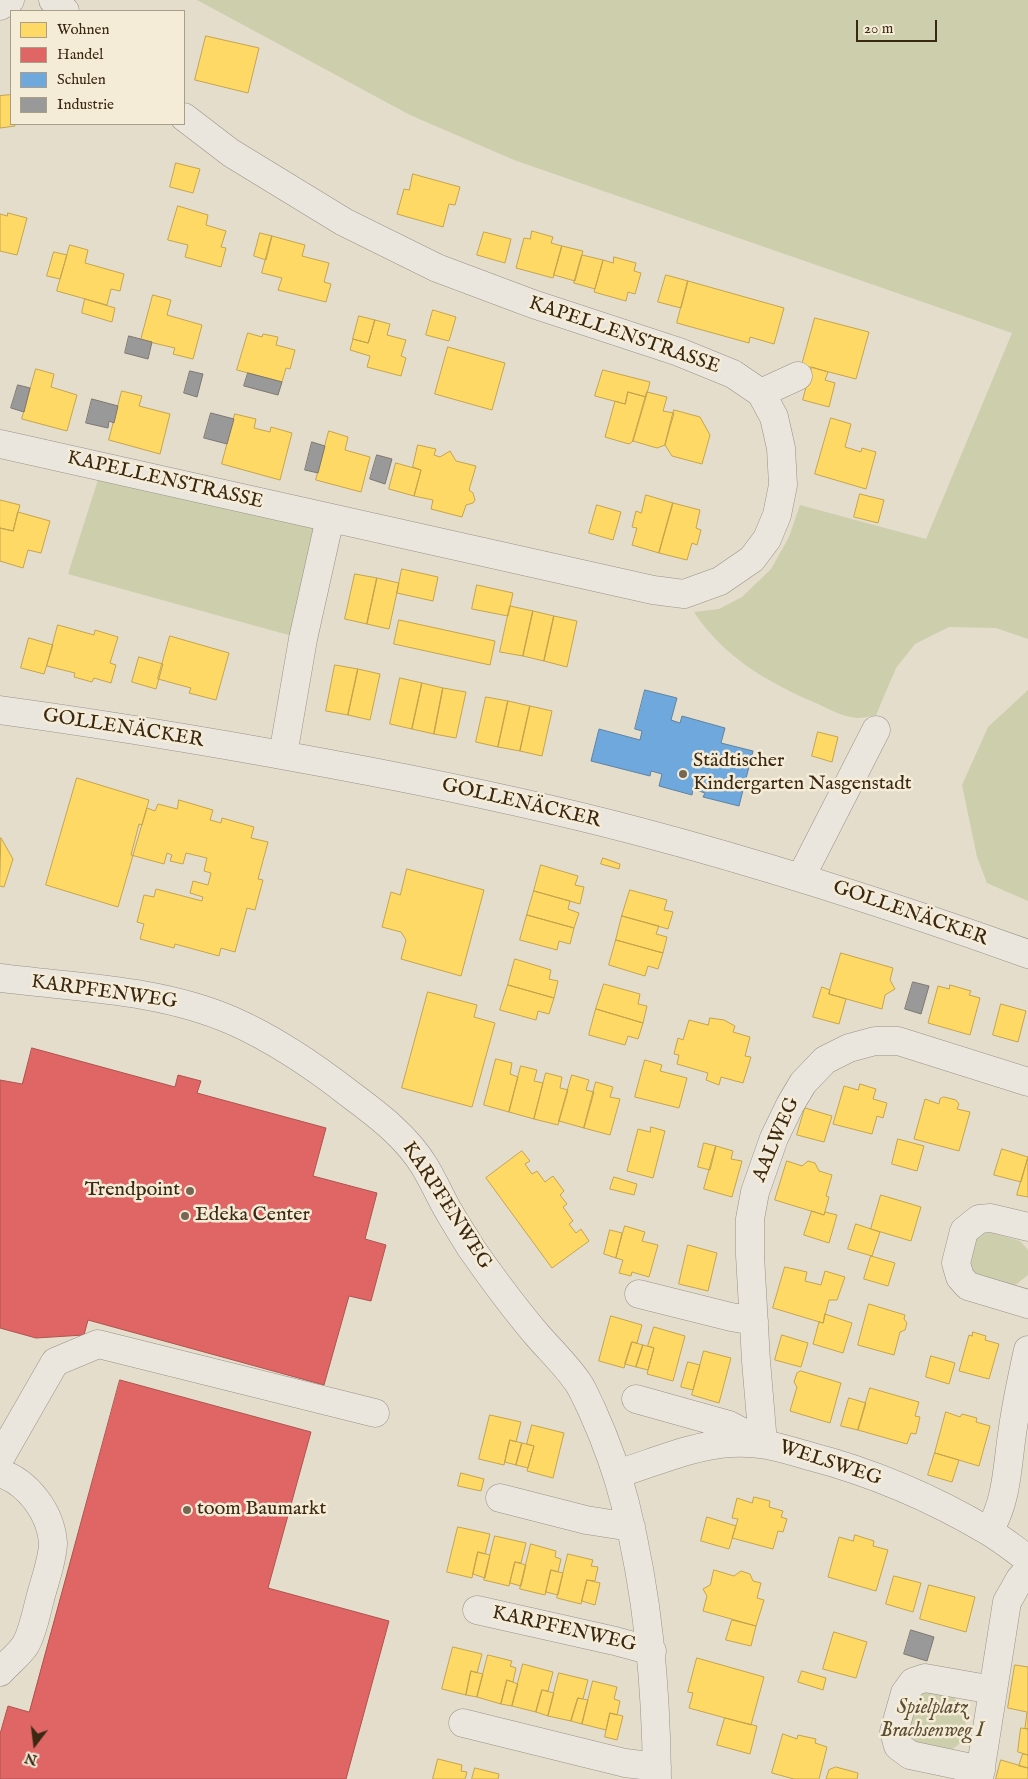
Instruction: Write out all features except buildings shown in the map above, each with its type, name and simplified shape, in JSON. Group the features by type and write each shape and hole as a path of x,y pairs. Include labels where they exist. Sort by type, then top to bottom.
{"street":[{"path":"0,6 10,0"},
{"path":"53,0 64,10"},
{"name":"KAPELLENSTRASSE","path":"0,444 653,590 684,594 720,581 752,559 767,539 777,515 783,485 781,448 774,417 761,393 733,374 679,352 533,304 437,268 344,222 232,153 185,117"},
{"path":"761,393 798,376"},
{"path":"283,754 303,639 330,518"},
{"name":"GOLLENÄCKER","path":"0,710 82,721 283,754 478,793 637,831 800,877 930,919 1028,954"},
{"path":"800,877 876,730"},
{"name":"KARPFENWEG","path":"0,978 104,990 176,1002 232,1020 280,1045 324,1074 382,1118 411,1147 426,1167 446,1206 471,1247 539,1338 566,1365 581,1387 604,1437 617,1474 631,1527 652,1651 656,1709 657,1773 625,1763 464,1723"},
{"name":"AALWEG","path":"763,1443 750,1255 750,1219 755,1192 774,1138 803,1083 824,1060 849,1048 875,1041 898,1041 1028,1082"},
{"path":"1028,1227 991,1218 979,1219 964,1231 956,1262 960,1277 968,1286 1028,1304"},
{"path":"639,1294 754,1321"},
{"path":"0,1458 55,1362 98,1344 375,1413"},
{"path":"989,1531 997,1518 1005,1489 1014,1418 1028,1350"},
{"path":"636,1399 729,1425 763,1443"},
{"name":"WELSWEG","path":"617,1474 689,1451 729,1443 763,1443 829,1461 926,1499 989,1531 1028,1559"},
{"path":"0,1473 13,1477 36,1500 48,1520 53,1543 34,1621 26,1645 0,1672"},
{"path":"500,1498 586,1520 631,1527"},
{"path":"993,1690 925,1678 913,1682 905,1693 894,1732 898,1746 910,1755 980,1775 1007,1602 1028,1570"},
{"name":"KARPFENWEG","path":"477,1610 652,1651"}],"green space":[{"path":"197,0 1028,0 1028,639 996,628 949,627 915,644 896,668 876,715 857,718 837,713 765,678 733,656 719,643 694,612 719,609 742,597 771,569 789,537 800,505 926,539 1012,333 514,160 410,115"},
{"path":"102,467 330,518 303,639 68,574"},
{"path":"1028,690 1028,901 987,883 977,857 962,785 988,727"},
{"path":"982,1230 1020,1241 1028,1250 1028,1275 1015,1285 967,1271 972,1245"},
{"name":"Spielplatz Brachsenweg I","path":"925,1691 955,1698 966,1714 964,1740 949,1752 914,1744 904,1725 908,1705"}],"place":[{"name":"Städtischer Kindergarten Nasgenstadt","path":"683,774"},
{"name":"Trendpoint","path":"190,1191"},
{"name":"Edeka Center","path":"185,1216"},
{"name":"toom Baumarkt","path":"187,1510"}]}
